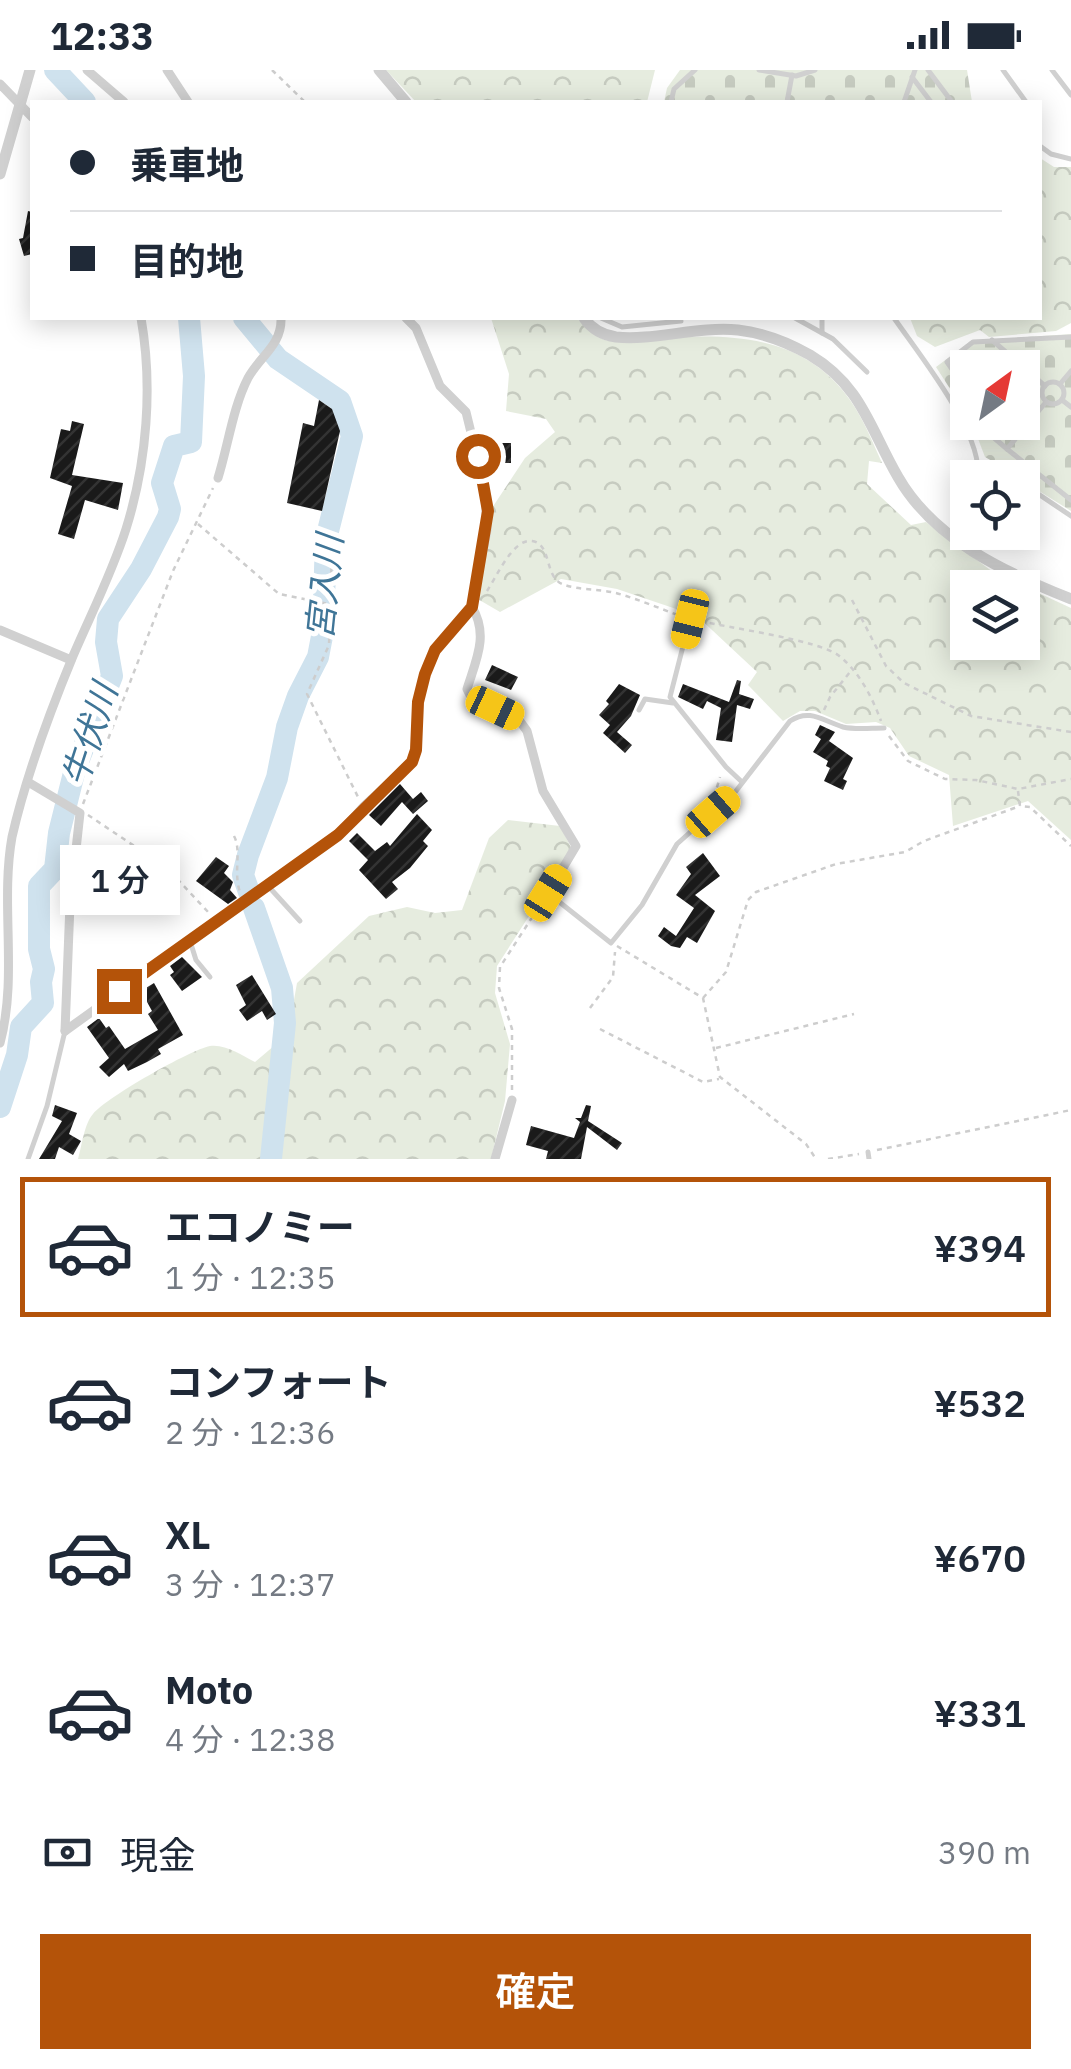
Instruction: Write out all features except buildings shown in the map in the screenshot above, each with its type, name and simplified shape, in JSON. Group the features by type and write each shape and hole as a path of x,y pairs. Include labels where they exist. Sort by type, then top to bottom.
{"street":[{"path":"0,174 30,70"},
{"path":"86,70 122,100"},
{"path":"167,70 187,100"},
{"path":"379,70 404,100"},
{"path":"0,84 21,99 30,114"},
{"path":"0,1043 6,1000 5,900 12,841 28,782 71,660 111,569 134,495 147,400 141,320"},
{"path":"218,478 247,380 276,343 282,332 282,320"},
{"path":"65,1031 338,835 412,762 425,674 435,650 472,607 488,511 466,412 440,386 416,328 408,320"},
{"path":"586,320 602,334 618,338 736,330 775,337 811,356 854,392 911,497 950,534"},
{"path":"973,550 1008,572 1071,598"},
{"path":"472,607 480,620 482,638 467,689 471,698 519,720 527,731 543,791 576,846 548,893"},
{"path":"0,630 71,660"},
{"path":"28,782 80,813 70,904 65,1031"},
{"path":"495,1159 512,1100"}],"lane":[{"path":"671,100 674,89 694,70"},
{"path":"759,70 792,76 815,70"},
{"path":"928,70 950,100"},
{"path":"1003,70 1025,100"},
{"path":"1052,70 1071,96"},
{"path":"905,100 914,74"},
{"path":"914,74 930,100"},
{"path":"787,100 792,76"},
{"path":"1042,147 1071,159"},
{"path":"606,320 622,327 681,321"},
{"path":"799,320 822,333 867,372"},
{"path":"822,320 822,333"},
{"path":"895,320 972,436 976,460"},
{"path":"963,350 973,342 1071,338"},
{"path":"992,340 1045,386"},
{"path":"1059,385 1071,371"},
{"path":"1053,382 1059,385 1062,400 1046,402 1042,394 1045,386 1053,382"},
{"path":"1062,400 1071,408"},
{"path":"1007,449 1046,402"},
{"path":"997,440 1071,500"},
{"path":"1040,495 1071,516"},
{"path":"690,619 670,697 726,767 743,782"},
{"path":"639,710 645,699 673,703"},
{"path":"548,893 613,944 642,905 677,844 743,782 790,721 800,714 821,716 845,728 884,728"},
{"path":"269,887 300,921"},
{"path":"190,942 196,960 210,977"},
{"path":"28,1159 47,1106 65,1031"}],"path":[{"path":"272,70 303,100"},
{"path":"217,922 166,868 94,817 80,813 173,571 218,478"},
{"path":"197,523 280,594 330,604"},
{"path":"472,607 519,544 536,542 543,548 552,577 561,584 618,594 690,619 815,644 838,654 872,699 884,728 908,761 926,773 1018,789 1071,779"},
{"path":"332,548 328,645 306,694 364,806"},
{"path":"852,600 886,666 904,683 971,716 1071,732"},
{"path":"821,716 830,697 852,670"},
{"path":"713,812 715,785 726,767"},
{"path":"1018,789 1020,806"},
{"path":"703,998 726,972 748,900 756,892 836,864 905,852 924,841 1020,806 1030,807 1071,846"},
{"path":"234,836 239,846 236,878 246,903"},
{"path":"512,1100 512,1029 499,988 500,967 548,893"},
{"path":"613,944 703,998 720,1078 806,1144 816,1159"},
{"path":"590,1008 613,978 613,944"},
{"path":"715,1049 854,1014"},
{"path":"600,1029 703,1082 720,1078"},
{"path":"828,1159 869,1156 1071,1110"}],"green space":[{"path":"386,70 655,70 648,100 414,100"},
{"path":"680,70 967,70 972,100 664,100 667,88"},
{"path":"1042,159 1054,167 1071,167 1071,323 1056,331 989,337 980,330 935,347 917,336 911,320 1042,320"},
{"path":"492,320 579,320 595,335 619,342 735,338 761,342 810,361 850,400 868,431 882,463 869,461 867,484 911,525 926,522 950,540 950,550 964,550 990,570 950,570 950,660 1040,660 1040,594 1071,608 1071,840 1028,801 953,826 949,775 909,756 890,728 876,722 846,724 815,711 800,711 783,721 748,685 757,672 697,616 617,589 561,579 500,612 476,598 482,581 490,511 525,458 555,432 546,419 506,411 509,374"},
{"path":"1071,334 1071,511 1040,492 1040,460 990,460 985,457 978,440 1040,440 1040,350 959,350 971,341"},
{"path":"950,357 950,389 936,367"},
{"path":"508,820 560,826 572,849 497,966 495,993 510,1044 505,1101 491,1159 78,1159 93,1114 168,1065 210,1046 228,1048 255,1062 288,1034 297,983 369,916 407,907 435,913 462,910 489,838"}],"waterway":[{"name":"牛伏川","path":"55,70 83,100"},
{"name":"牛伏川","path":"0,1107 17,1055 21,1027 43,1003 39,886 55,869 59,833 75,769 112,676 106,642 108,619 141,569 168,517 170,509 162,483 174,446 191,442 194,376 189,320"},
{"name":"宮入川","path":"246,320 278,359 340,401 352,436 326,539 323,631 318,657 287,727 277,778 248,855 243,875 249,892"},
{"name":"宮入川","path":"254,908 282,988 285,1023 271,1159"}],"route":[{"path":"119,991 338,835 412,762 425,674 435,650 472,607 488,511 478,456"}]}
